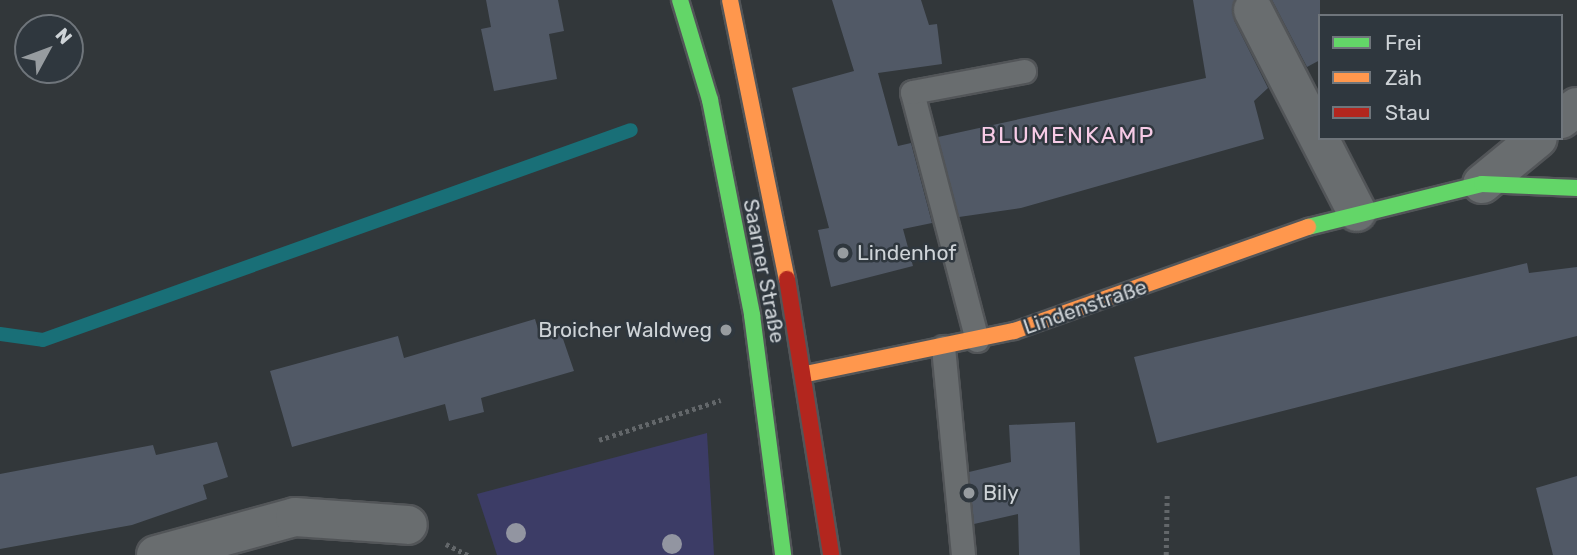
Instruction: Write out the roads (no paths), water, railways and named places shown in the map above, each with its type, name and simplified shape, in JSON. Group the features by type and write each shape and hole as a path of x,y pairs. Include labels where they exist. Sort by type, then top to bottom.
{"main road":[{"name":"Saarner Straße","path":"680,0 710,100 762,382 783,555"},
{"name":"Saarner Straße","path":"730,0 806,374 831,555"},
{"name":"Lindenstraße","path":"806,374 976,340 1357,212 1482,184 1577,188"}],"street":[{"path":"1253,10 1318,136"},
{"path":"1563,118 1577,107"},
{"path":"1320,140 1357,212"},
{"path":"1482,184 1536,140"},
{"path":"156,555 295,517 408,525"}],"lane":[{"path":"976,340 912,92 1024,71"},
{"path":"943,347 962,555"}],"waterway":[{"path":"0,334 43,340 631,130"}],"place":[{"name":"Lindenhof","path":"843,253"},
{"name":"Broicher Waldweg","path":"726,330"},
{"name":"Bily","path":"969,493"}],"district":[{"name":"BLUMENKAMP","path":"1068,135"}]}
